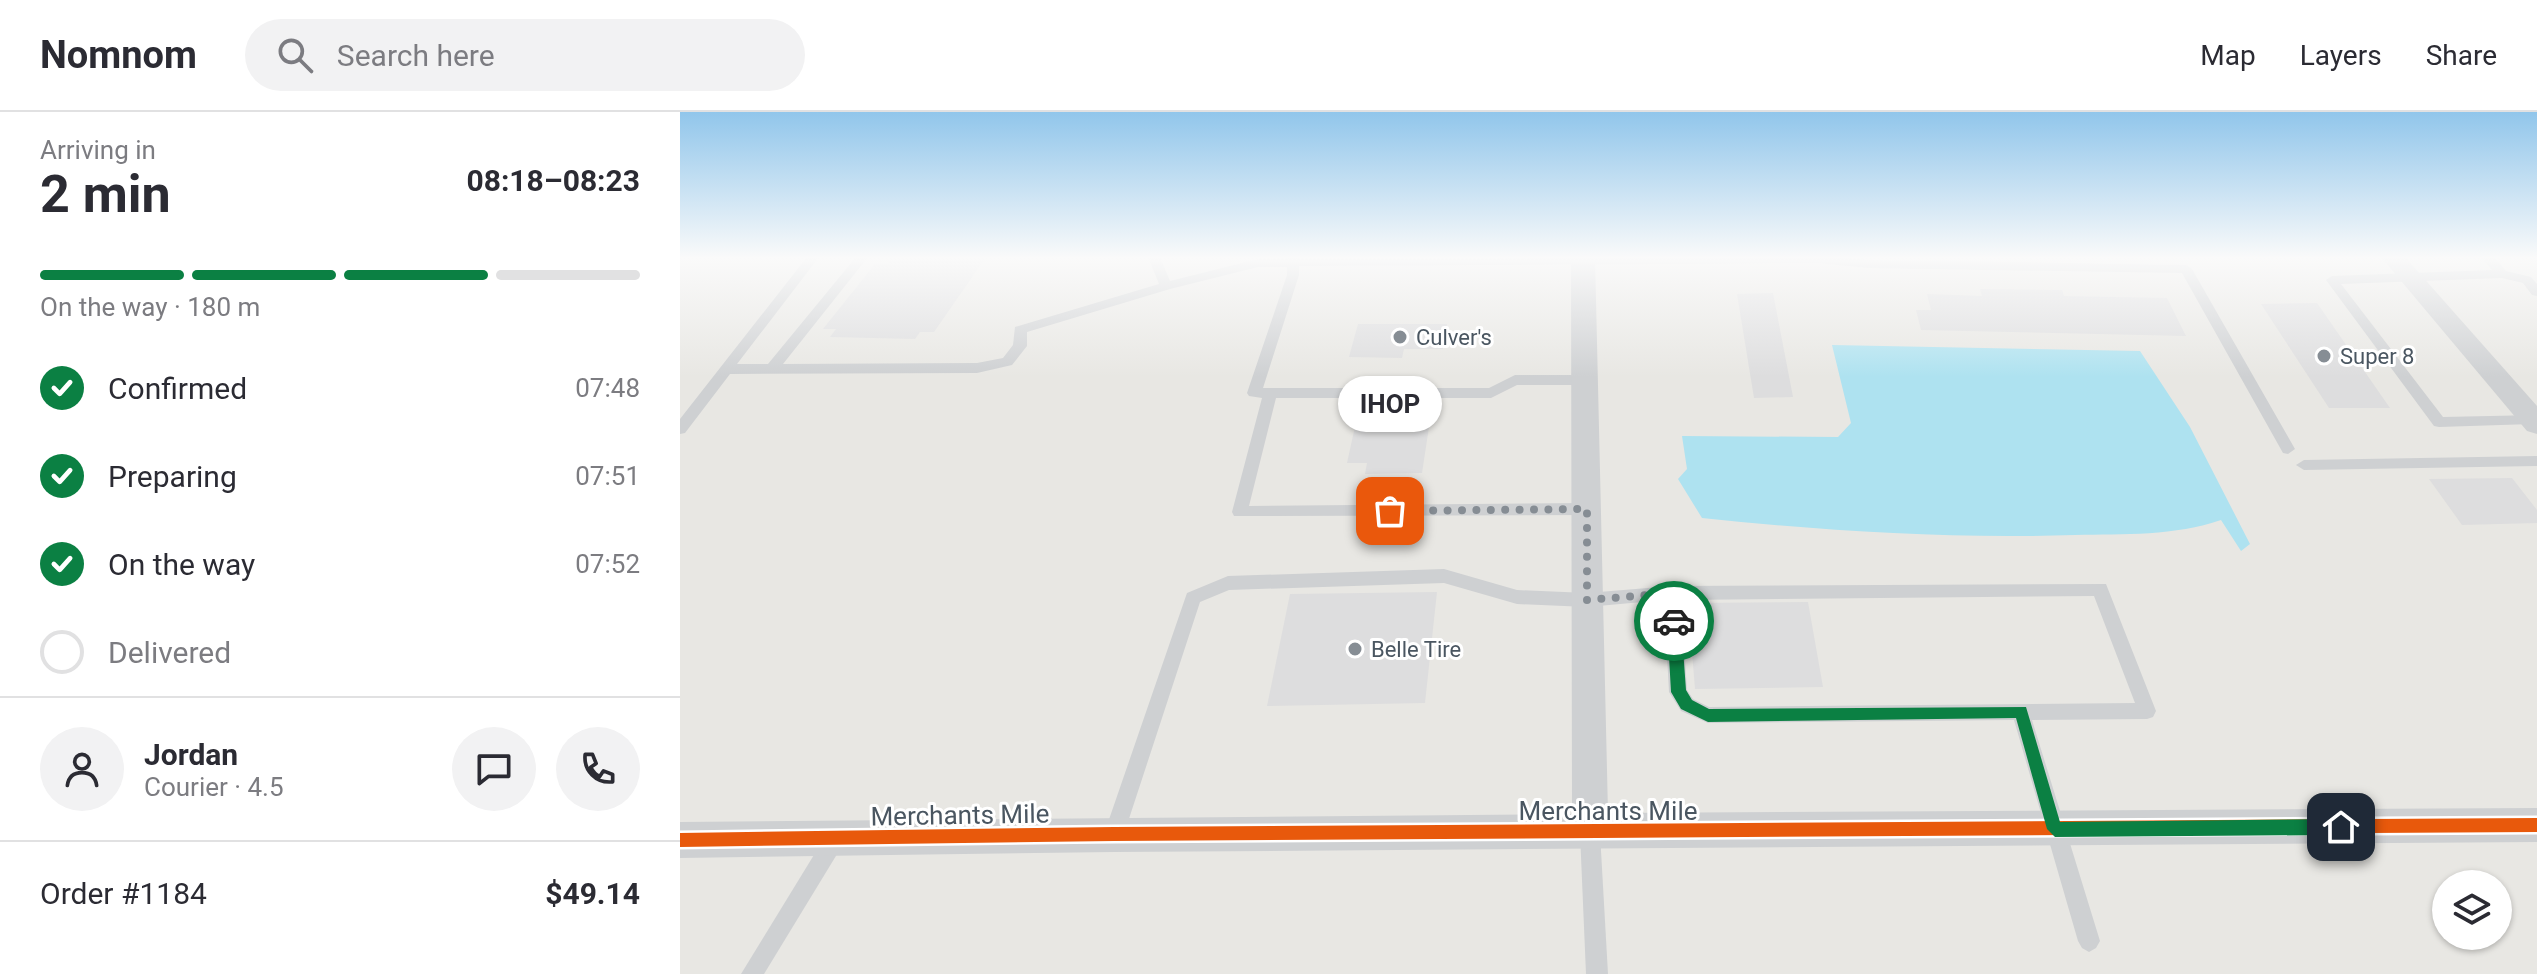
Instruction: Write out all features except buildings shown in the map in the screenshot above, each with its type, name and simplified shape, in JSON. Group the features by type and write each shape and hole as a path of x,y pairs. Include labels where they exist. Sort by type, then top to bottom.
{"street":[{"path":"1584,297 1590,833"},
{"path":"2427,297 2533,416"},
{"name":"Merchants Mile","path":"680,840 1114,834 2536,828"}],"lane":[{"path":"680,429 782,297"},
{"path":"772,368 829,297"},
{"path":"726,369 977,368 1007,362 1020,346 1020,330 1129,297"},
{"path":"1286,297 1254,393 1491,393 1515,380 1585,380"},
{"path":"2202,297 2288,449"},
{"path":"2345,297 2439,422 2533,416"},
{"path":"1270,393 1240,512 1587,509"},
{"path":"2304,465 2537,461"},
{"path":"1114,834 1193,598 1228,583 1444,576 1517,597 1587,600 1672,593 2100,589 2147,711 1708,715 1687,705 1678,692 1672,593"},
{"path":"2021,712 2089,941"},
{"path":"1590,833 1597,974"},
{"path":"752,974 835,839"}],"shaded area":[{"path":"680,297 2537,297 2537,974 680,974"}],"water":[{"path":"1832,345 2140,351 2190,427 2250,544 2241,551 2221,520 2186,529 2149,533 1981,536 1795,527 1702,518 1678,479 1687,469 1682,436 1838,437 1851,423"}],"cycle path":[{"path":"680,840 1114,834 2537,825"}],"way so far":[{"path":"1390,511 1587,509 1587,600 1672,593 1674,621"}],"place":[{"name":"Culver's","path":"1400,337"},
{"name":"Super 8","path":"2324,356"},
{"name":"IHOP","path":"1390,511"},
{"name":"Belle Tire","path":"1355,649"}],"route":[{"path":"1674,621 1678,692 1687,705 1708,715 2021,712 2055,829 2341,827"}]}
